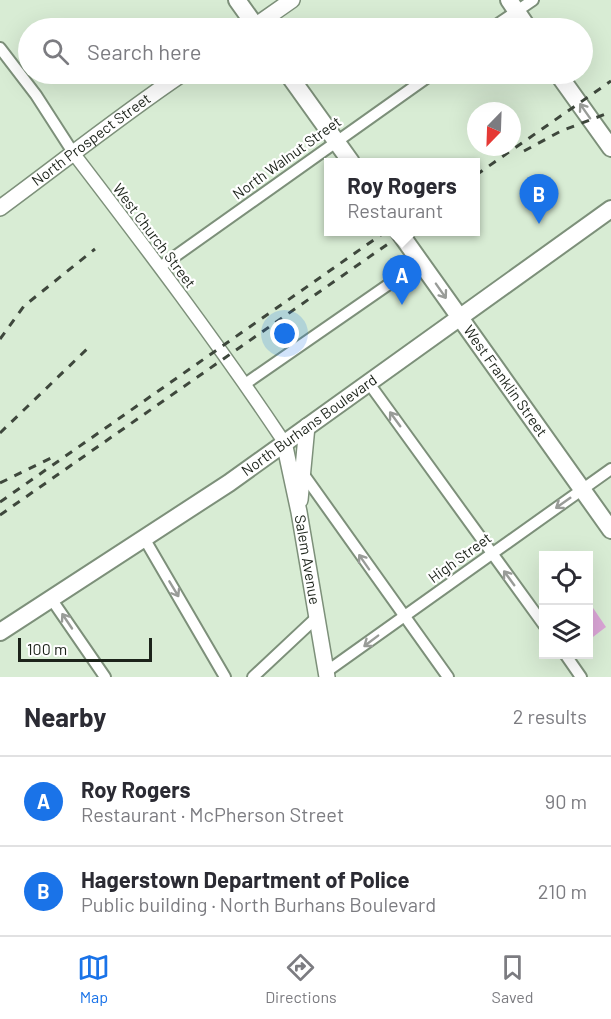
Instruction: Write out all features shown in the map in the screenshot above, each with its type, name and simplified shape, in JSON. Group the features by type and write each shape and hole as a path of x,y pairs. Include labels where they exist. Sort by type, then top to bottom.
{"main road":[{"path":"237,0 249,18"},
{"path":"268,18 292,0"},
{"path":"512,5 521,18"},
{"name":"North Prospect Street","path":"0,208 74,154 89,140 168,84"},
{"path":"295,84 348,158"},
{"path":"565,84 611,148"},
{"name":"North Burhans Boulevard","path":"0,633 229,483 611,210"},
{"name":"West Franklin Street","path":"403,236 611,530"},
{"path":"299,512 307,426"},
{"name":"Salem Avenue","path":"284,442 299,512 327,675"}],"street":[{"path":"501,18 512,5 533,0"},
{"name":"West Church Street","path":"0,48 18,72"},
{"name":"West Church Street","path":"28,84 74,154 160,267 284,442"},
{"name":"North Walnut Street","path":"160,267 418,84"},
{"path":"245,384 421,262"},
{"path":"368,382 539,619"},
{"name":"High Street","path":"327,675 403,617 611,469"},
{"path":"304,475 403,617 448,677"},
{"path":"144,538 225,677"},
{"path":"52,600 105,677"},
{"path":"253,677 316,618"},
{"path":"568,659 581,677"}],"shaded area":[{"path":"593,608 606,627 593,637"}],"railway":[{"path":"480,172 611,81"},
{"path":"524,151 561,131 611,112"},
{"path":"0,502 379,236"},
{"path":"0,515 399,236"},
{"path":"0,339 24,306 95,249"},
{"path":"0,433 87,349"},
{"path":"0,483 51,458"}],"place":[{"name":"Hagerstown Department of Police","path":"539,224"},
{"name":"Roy Rogers","path":"402,305"}]}
